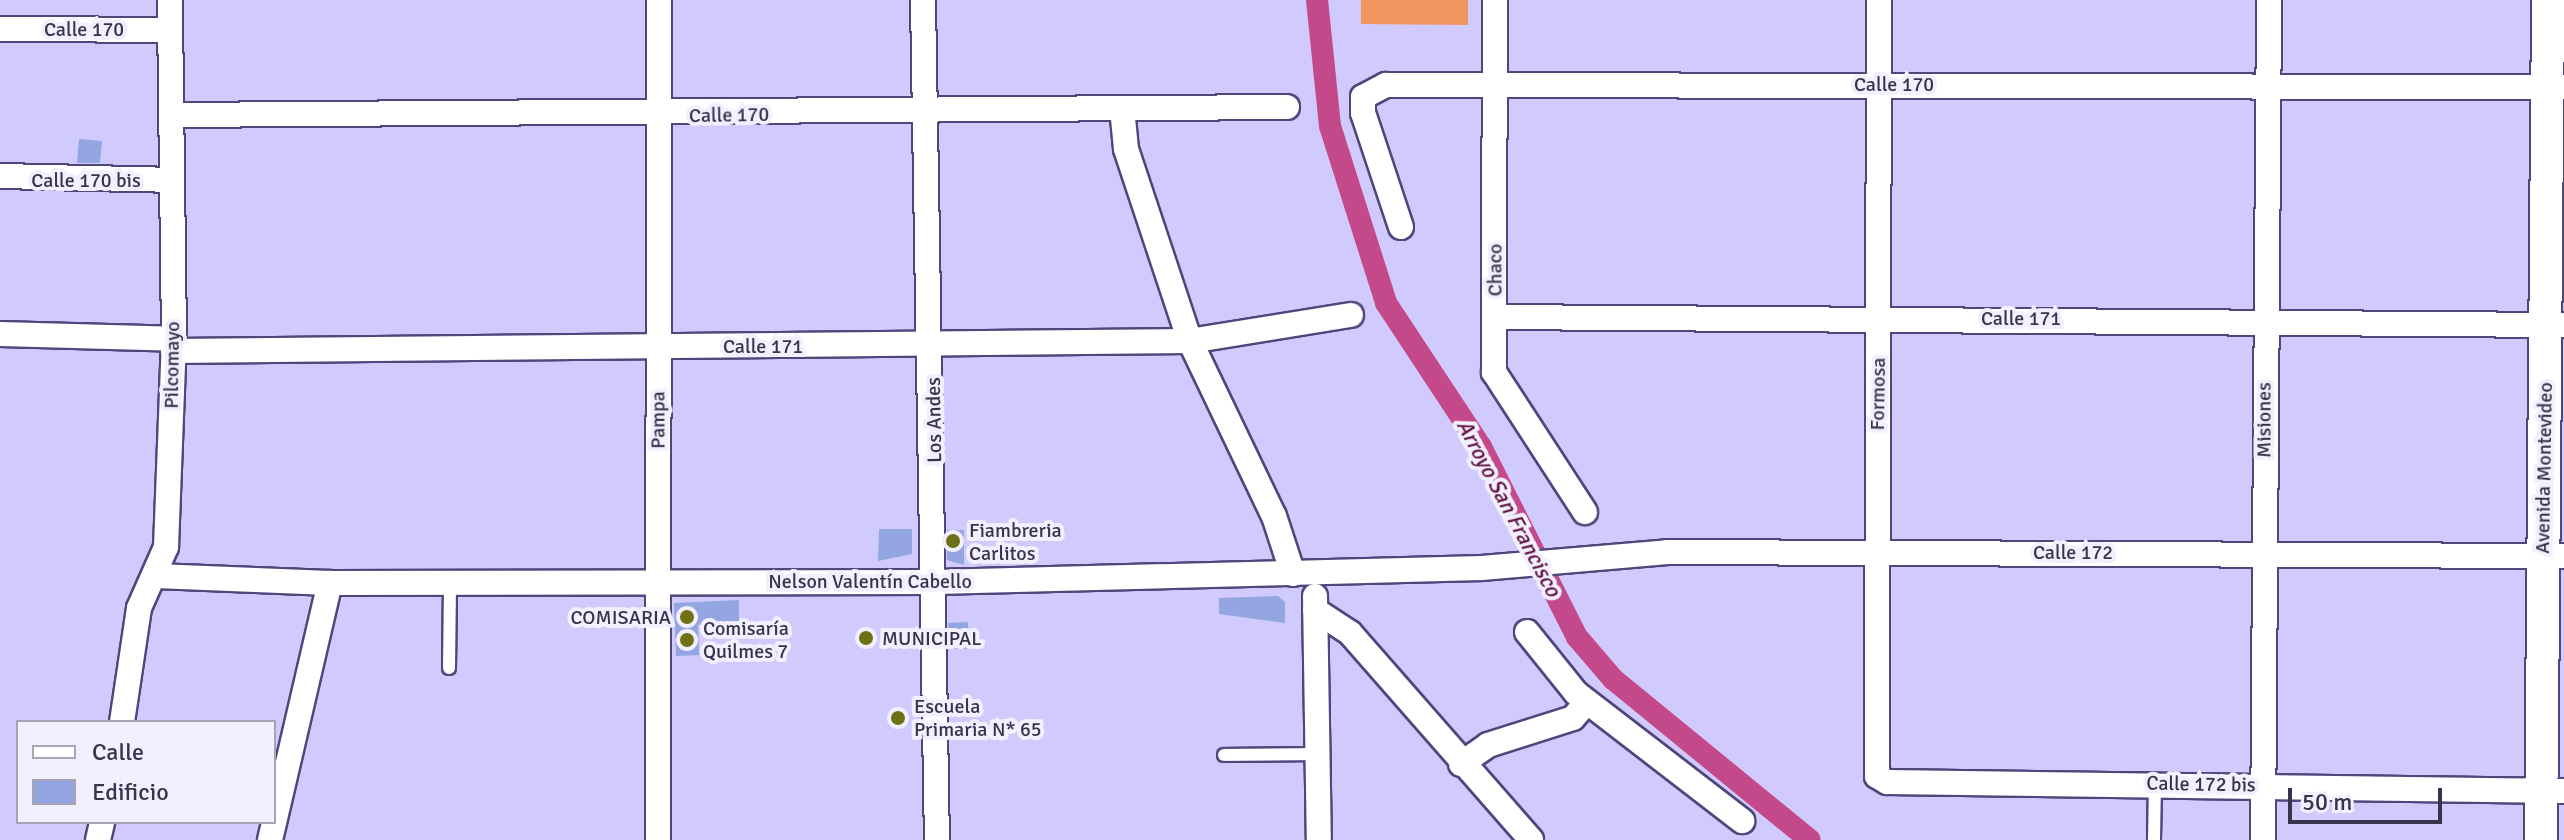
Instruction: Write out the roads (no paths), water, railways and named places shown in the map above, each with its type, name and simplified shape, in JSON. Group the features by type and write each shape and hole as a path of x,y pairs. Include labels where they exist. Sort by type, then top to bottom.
{"street":[{"name":"Pilcomayo","path":"122,720 139,608 156,576 166,547 173,345 170,0"},
{"name":"Pampa","path":"658,840 659,0"},
{"name":"Los Andes","path":"923,0 933,345 937,840"},
{"name":"Chaco","path":"1495,0 1497,383 1585,512"},
{"name":"Formosa","path":"1879,0 1874,768 1887,782"},
{"name":"Misiones","path":"2263,840 2269,0"},
{"name":"Avenida Montevideo","path":"2541,840 2553,791 2556,87 2548,0"},
{"name":"Calle 170","path":"0,29 169,30"},
{"name":"Calle 170","path":"1401,227 1363,97 1386,85 2556,87"},
{"name":"Calle 170","path":"171,115 661,116 1287,107"},
{"path":"1122,108 1126,149 1190,341 1303,574 1315,610 1319,840"},
{"name":"Calle 170 bis","path":"0,176 172,180"},
{"name":"Calle 171","path":"0,334 173,345 933,345 1190,341 1351,315"},
{"name":"Calle 171","path":"1495,317 2555,324"},
{"name":"Calle 172","path":"1582,558 1874,551 2553,556"},
{"name":"Nelson Valentín Cabello","path":"156,576 330,583 657,580 936,582 1506,567 1582,558"},
{"path":"276,814 330,583"},
{"path":"1315,610 1350,633 1461,764 1531,840"},
{"path":"1527,632 1587,702 1742,821"},
{"path":"1461,764 1488,745 1573,718 1587,702"},
{"name":"Calle 172 bis","path":"1887,782 2553,791"}],"lane":[{"path":"449,668 450,582"},
{"path":"1224,755 1317,754"},
{"path":"2154,840 2155,784"}],"waterway":[{"name":"Arroyo San Francisco","path":"1317,0 1330,126 1386,303 1481,447 1577,637 1613,679 1810,840"}],"place":[{"name":"Fiambreria Carlitos","path":"953,541"},
{"name":"COMISARIA","path":"687,617"},
{"name":"MUNICIPAL","path":"866,638"},
{"name":"Comisaría Quilmes 7","path":"687,640"},
{"name":"Escuela Primaria N* 65","path":"898,718"}]}
